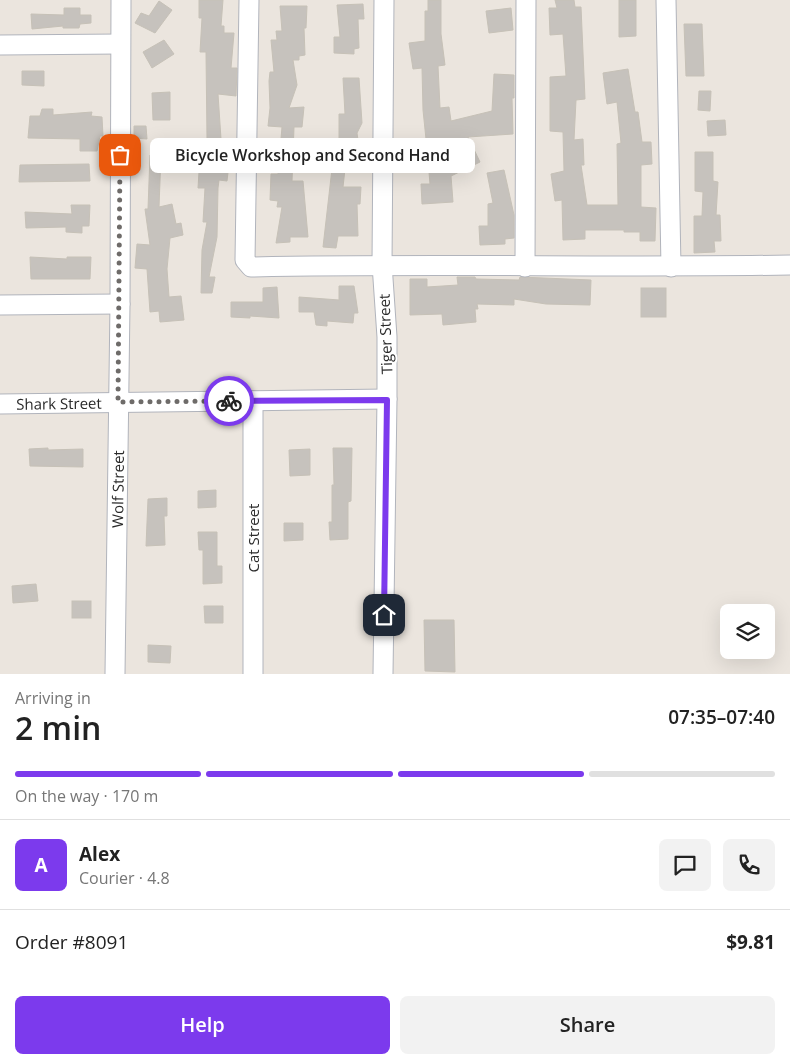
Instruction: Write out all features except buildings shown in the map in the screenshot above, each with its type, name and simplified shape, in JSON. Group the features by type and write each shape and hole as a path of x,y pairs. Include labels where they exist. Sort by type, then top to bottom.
{"street":[{"name":"Wolf Street","path":"115,674 120,304 120,0"},
{"path":"249,0 245,260 251,267 382,264 525,267 790,265"},
{"name":"Tiger Street","path":"383,674 387,400 387,337 382,264 384,0"},
{"path":"525,267 526,0"},
{"path":"666,0 671,267"},
{"path":"0,46 120,44"},
{"path":"0,305 120,304"},
{"name":"Shark Street","path":"0,404 387,400"},
{"name":"Cat Street","path":"252,401 253,674"}],"way so far":[{"path":"120,155 118,402 229,401"}],"place":[{"name":"Bicycle Workshop and Second Hand","path":"120,155"}],"route":[{"path":"229,401 387,400 384,615"}]}
